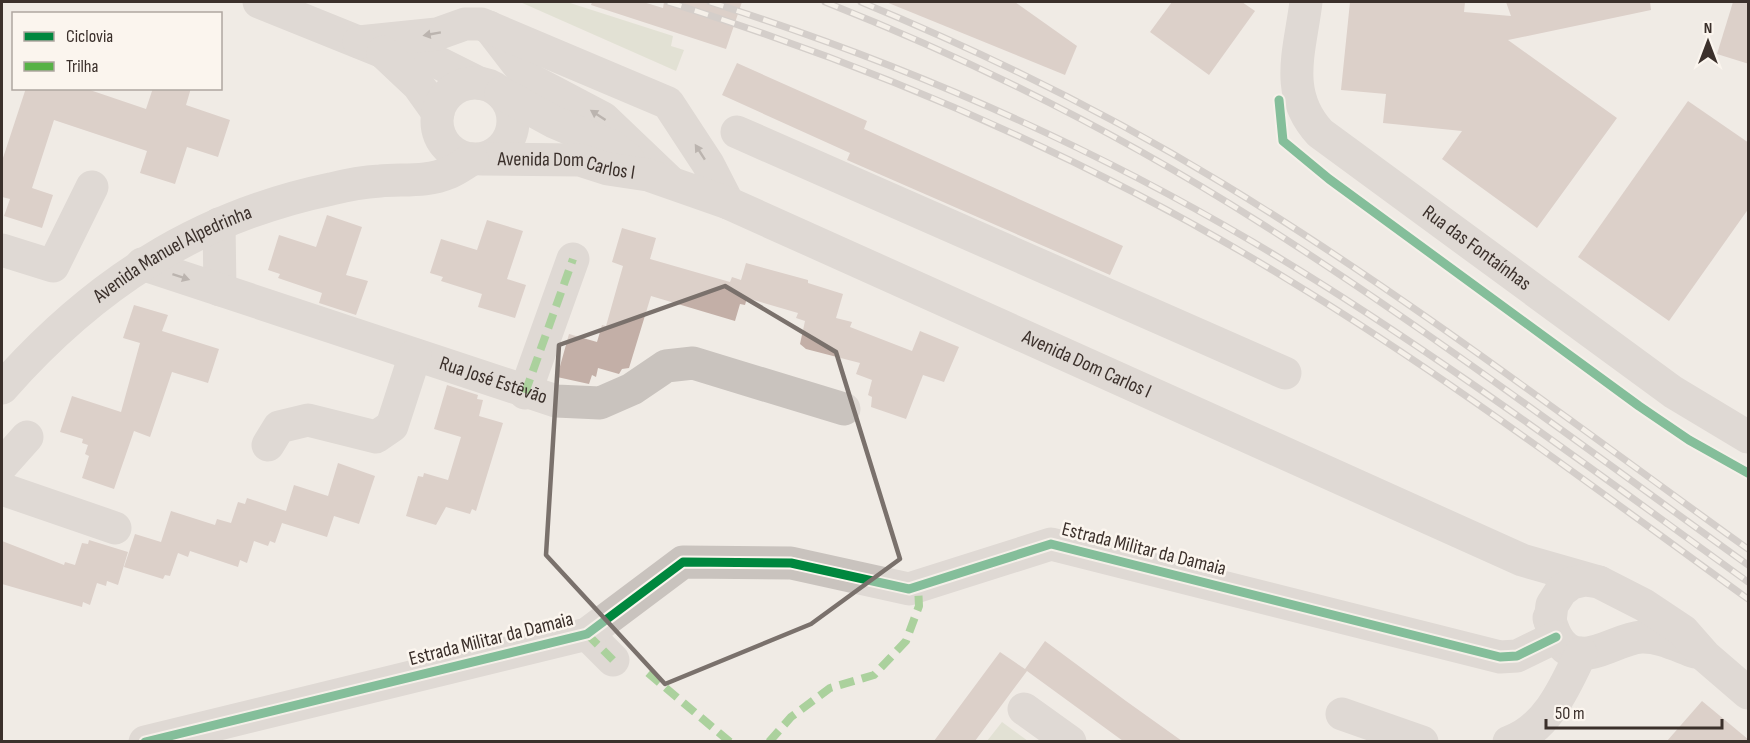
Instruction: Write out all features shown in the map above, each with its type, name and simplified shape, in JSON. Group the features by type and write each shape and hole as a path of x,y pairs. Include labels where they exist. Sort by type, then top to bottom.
{"street":[{"name":"Avenida Dom Carlos I","path":"259,2 371,47 433,60 554,122 613,147 660,179 728,203 1522,560 1605,585 1644,605 1683,630 1705,656"},
{"name":"Rua das Fontaínhas","path":"1306,2 1297,93 1308,120 1320,133 1673,392 1749,437"},
{"path":"371,47 437,34 465,24 488,27 525,52 668,103 708,164 728,203"},
{"name":"Avenida Dom Carlos I","path":"371,47 418,85 438,116"},
{"path":"487,87 497,65 525,52"},
{"path":"525,52 529,79 603,118 660,179"},
{"path":"487,87 513,113 510,137 494,154 478,159 460,157 443,142 438,116 448,94 457,88 487,87"},
{"name":"Avenida Manuel Alpedrinha","path":"378,181 405,166 417,155 426,144 438,116"},
{"path":"736,132 1284,374"},
{"name":"Avenida Dom Carlos I","path":"478,159 537,160 571,178 620,192 660,179"},
{"name":"Avenida Manuel Alpedrinha","path":"2,388 76,312 142,264 219,224 296,197 378,181 447,174 478,159"},
{"path":"2,250 52,266 92,187"},
{"path":"219,224 220,290"},
{"path":"525,393 573,259"},
{"name":"Rua José Estêvão","path":"142,264 525,393 556,401 600,404 632,389 666,366 693,363 844,409"},
{"path":"268,445 279,427 308,420 376,437 392,426 414,355"},
{"path":"2,465 27,437"},
{"path":"2,489 115,528"},
{"name":"Estrada Militar da Damaia","path":"145,741 587,634 682,562 791,563 909,589 1051,544 1500,657 1517,656 1574,640 1654,638 1705,656"},
{"path":"1522,560 1574,640"},
{"path":"1585,580 1605,585 1622,605 1624,625 1618,638 1574,640 1552,605 1561,591 1572,583 1585,580"},
{"path":"587,634 613,660"},
{"path":"1509,741 1531,729 1550,711 1574,640"},
{"path":"1705,656 1749,693"},
{"path":"1024,709 1070,741"},
{"path":"1342,714 1422,741"}],"highlighted area":[{"path":"725,286 836,352 900,559 811,624 665,684 546,555 559,345"}],"green space":[{"path":"520,2 567,2 673,36 671,46 684,50 676,71"},
{"path":"1002,722 1028,741 987,741"}],"building":[{"path":"592,2 643,2 663,8 664,2 742,2 726,49 591,5"},
{"path":"886,2 1015,2 1077,46 1065,75"},
{"path":"1172,2 1242,2 1255,11 1209,75 1150,32"},
{"path":"1350,2 1465,2 1464,12 1511,16 1506,2 1650,2 1651,10 1508,40 1617,118 1537,228 1442,159 1462,131 1383,123 1386,94 1341,90"},
{"path":"1733,2 1749,2 1749,64 1717,54"},
{"path":"737,63 867,121 864,129 1123,246 1110,275 847,160 850,153 722,95"},
{"path":"25,90 90,90 146,109 152,90 190,90 186,105 230,120 218,157 187,147 175,184 140,173 147,151 54,120 32,188 53,195 42,228 4,216 10,199 2,197 2,161"},
{"path":"1688,101 1749,143 1749,208 1669,321 1578,257"},
{"path":"327,215 362,227 346,275 368,281 356,315 319,303 322,293 278,278 280,274 268,270 279,235 316,247"},
{"path":"487,220 523,231 507,279 526,285 515,318 478,307 482,294 441,281 443,277 430,273 441,239 477,250"},
{"path":"622,228 656,238 650,259 730,282 732,277 741,280 746,263 808,280 808,283 843,294 836,318 852,322 850,327 912,351 920,331 959,347 944,382 923,375 906,419 871,407 872,397 868,395 872,380 856,374 860,363 806,349 800,344 805,321 796,318 798,313 747,298 745,305 740,304 735,321 651,296 629,368 622,369 619,374 598,368 596,377 592,375 589,384 557,377 569,334 597,342 602,325 606,326 623,266 612,262"},
{"path":"134,305 168,315 162,331 219,349 208,383 172,372 150,437 134,431 114,489 82,478 89,456 85,454 88,445 82,443 83,439 60,432 72,396 121,412 140,343 123,338"},
{"path":"447,385 478,395 477,399 483,400 479,416 503,423 476,511 472,509 470,514 446,507 436,525 406,516 418,476 423,477 424,473 448,480 461,437 434,429"},
{"path":"338,463 375,476 359,524 334,516 327,537 282,523 275,543 270,541 268,546 254,541 247,563 240,560 238,567 190,551 188,557 178,553 170,576 165,575 163,579 124,567 135,534 161,542 171,511 215,525 217,519 231,523 238,502 245,504 247,498 286,511 294,485 328,496"},
{"path":"89,540 128,552 118,585 107,581 106,586 97,583 90,605 83,602 82,607 2,584 2,541 64,565 65,562 75,565 82,543 88,544"},
{"path":"1045,641 1182,741 1123,741 1027,671 975,741 934,741 1000,652 1025,669"},
{"path":"1702,701 1749,740 1749,741 1667,741"}],"railway":[{"path":"668,2 829,57 986,121 1139,195 1214,236 1347,316 1463,394 1748,599"},
{"path":"710,2 781,25 920,78 1056,137 1188,205 1253,242 1380,322 1566,450 1748,582"},
{"path":"825,2 882,25 1049,102 1210,192 1324,264 1447,348 1748,565"},
{"path":"861,2 1045,85 1135,132 1222,183 1423,315 1748,549"}],"marked path":[{"path":"525,393 573,259"},
{"path":"769,742 791,717 830,688 874,675 906,641 919,606 918,586"},
{"path":"587,634 613,660"},
{"path":"648,673 730,742"}],"cycle path":[{"path":"1279,100 1283,141 1329,179 1639,406 1689,440 1748,473"},
{"path":"145,742 587,634 683,562 791,563 909,589 1051,544 1500,657 1517,656 1556,637"}]}
